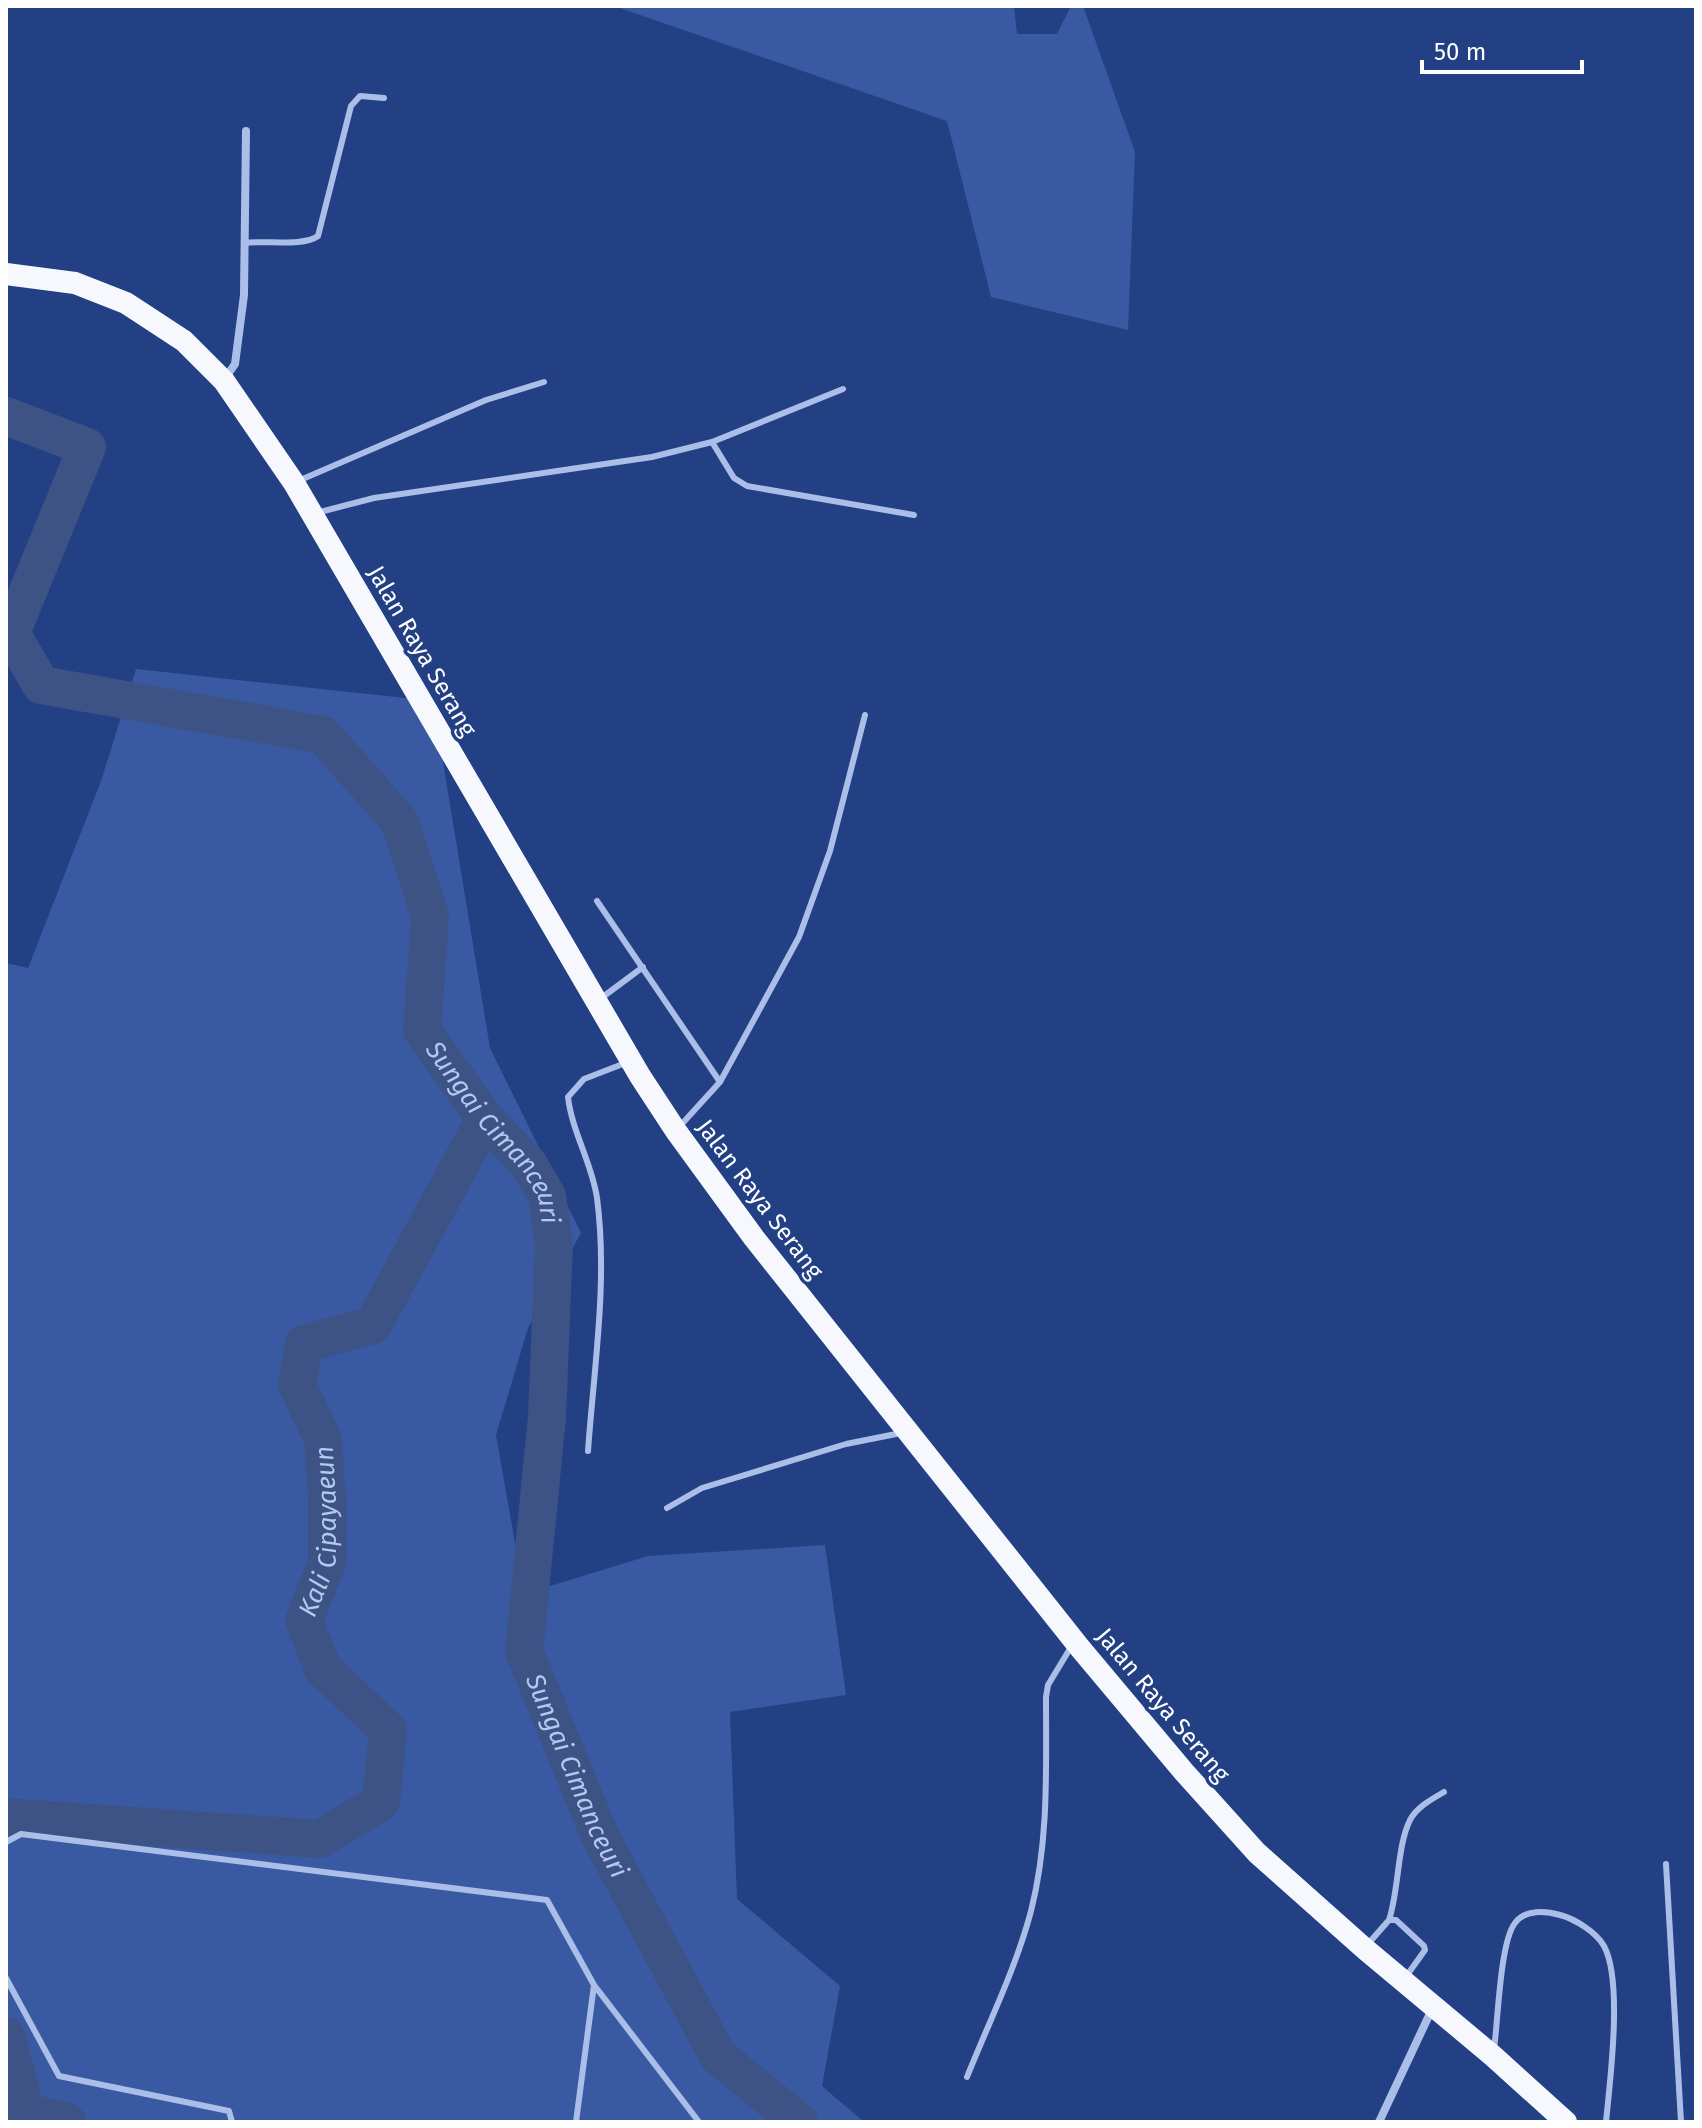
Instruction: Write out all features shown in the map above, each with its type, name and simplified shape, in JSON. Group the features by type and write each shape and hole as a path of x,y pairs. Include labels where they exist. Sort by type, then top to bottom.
{"highway":[{"name":"Jalan Raya Serang","path":"6,274 75,283 126,303 184,341 224,381 294,483 632,1060 676,1131 754,1238 1075,1640 1184,1772 1257,1853 1566,2122"}],"street":[{"path":"224,381 235,364 244,295 246,131"},
{"path":"1379,2122 1433,2007"}],"lane":[{"path":"245,243 311,241 318,236 351,106 360,96 367,94 384,98"},
{"path":"294,483 464,409 544,382"},
{"path":"312,514 374,498 652,457 712,442 843,389"},
{"path":"712,442 734,478 747,486 914,515"},
{"path":"676,1131 720,1082 799,937 830,851 865,715"},
{"path":"597,901 720,1082"},
{"path":"597,1001 643,967"},
{"path":"588,1451 602,1255 596,1194 570,1114 568,1097 584,1079 632,1060"},
{"path":"667,1508 702,1488 846,1444 909,1431"},
{"path":"967,2077 1014,1964 1031,1912 1045,1823 1046,1697 1048,1685 1075,1640"},
{"path":"1365,1949 1389,1920 1410,1820 1422,1806 1444,1792"},
{"path":"6,1842 21,1834 547,1900 594,1985 699,2122"},
{"path":"1666,1864 1681,2122"},
{"path":"1493,2056 1506,1946 1513,1924 1522,1916 1544,1911 1565,1916 1590,1931 1604,1946 1612,1977 1612,2049 1606,2122"},
{"path":"1389,1920 1396,1920 1425,1950 1403,1981"},
{"path":"6,1978 59,2076 229,2111 232,2122"},
{"path":"576,2122 594,1985"}],"shaded area":[{"path":"614,6 1014,6 1017,34 1057,34 1071,6 1083,6 1135,152 1128,330 991,297 947,121"},
{"path":"136,669 433,701 490,1048 581,1233 528,1328 496,1435 524,1594 648,1556 825,1545 846,1695 730,1712 737,1899 840,1986 822,2086 864,2122 6,2122 6,963 28,968 101,781"}],"waterway":[{"name":"Sungai Cimanceuri","path":"6,416 87,447 11,633 41,685 323,735 400,822 430,916 422,1030 485,1119 529,1165 547,1196 554,1244 547,1417 524,1651 600,1836 718,2056 799,2122"},
{"name":"Kali Cipayaeun","path":"6,1817 320,1839 381,1802 388,1730 323,1669 304,1620 327,1563 327,1499 323,1439 297,1385 304,1344 373,1325 485,1119"},
{"name":"Kali Cipayaeun","path":"6,2036 26,2112 67,2122"}]}
